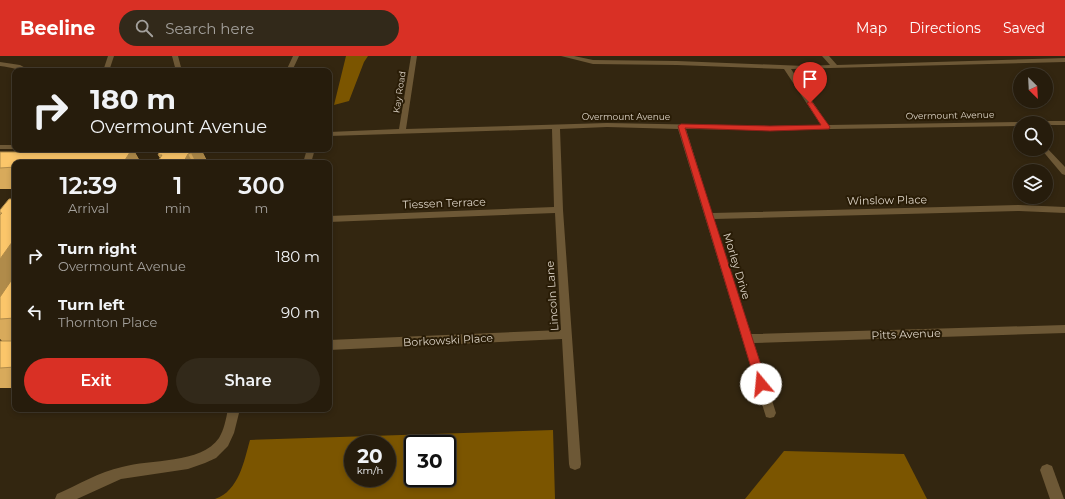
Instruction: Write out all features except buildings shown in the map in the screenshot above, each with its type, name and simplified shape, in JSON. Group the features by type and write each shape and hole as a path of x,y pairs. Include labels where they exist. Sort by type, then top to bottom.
{"street":[{"path":"107,68 111,56"},
{"path":"175,56 178,68"},
{"path":"290,68 296,56"},
{"name":"Kay Road","path":"402,132 414,56"},
{"path":"564,56 593,62 689,63 786,67 1065,60"},
{"path":"685,56 689,63"},
{"path":"825,56 834,66"},
{"path":"0,64 18,66 22,68"},
{"path":"786,67 826,127"},
{"path":"1053,123 1065,123"},
{"name":"Overmount Avenue","path":"332,134 614,125 770,128 1013,124"},
{"name":"Morley Drive","path":"681,126 770,413"},
{"name":"Lincoln Lane","path":"556,127 559,210 575,464"},
{"path":"0,147 12,147"},
{"path":"1051,156 1065,172"},
{"name":"Winslow Place","path":"709,216 1019,208 1065,210"},
{"name":"Tiessen Terrace","path":"332,219 559,210"},
{"name":"Pitts Avenue","path":"748,339 1065,329"},
{"name":"Borkowski Place","path":"332,345 567,334"},
{"path":"62,499 113,476 150,467 177,464 203,458 212,453 226,438 233,412"},
{"path":"1047,470 1057,499"}],"shaded area":[{"path":"346,56 368,56 364,62 349,101 334,105"},
{"path":"553,430 555,499 215,499 230,489 243,466 250,440 344,437 344,487 396,487 396,435"},
{"path":"784,451 904,454 927,499 745,499"}],"route":[{"path":"761,384 681,126 716,128 826,127 810,103"}]}
